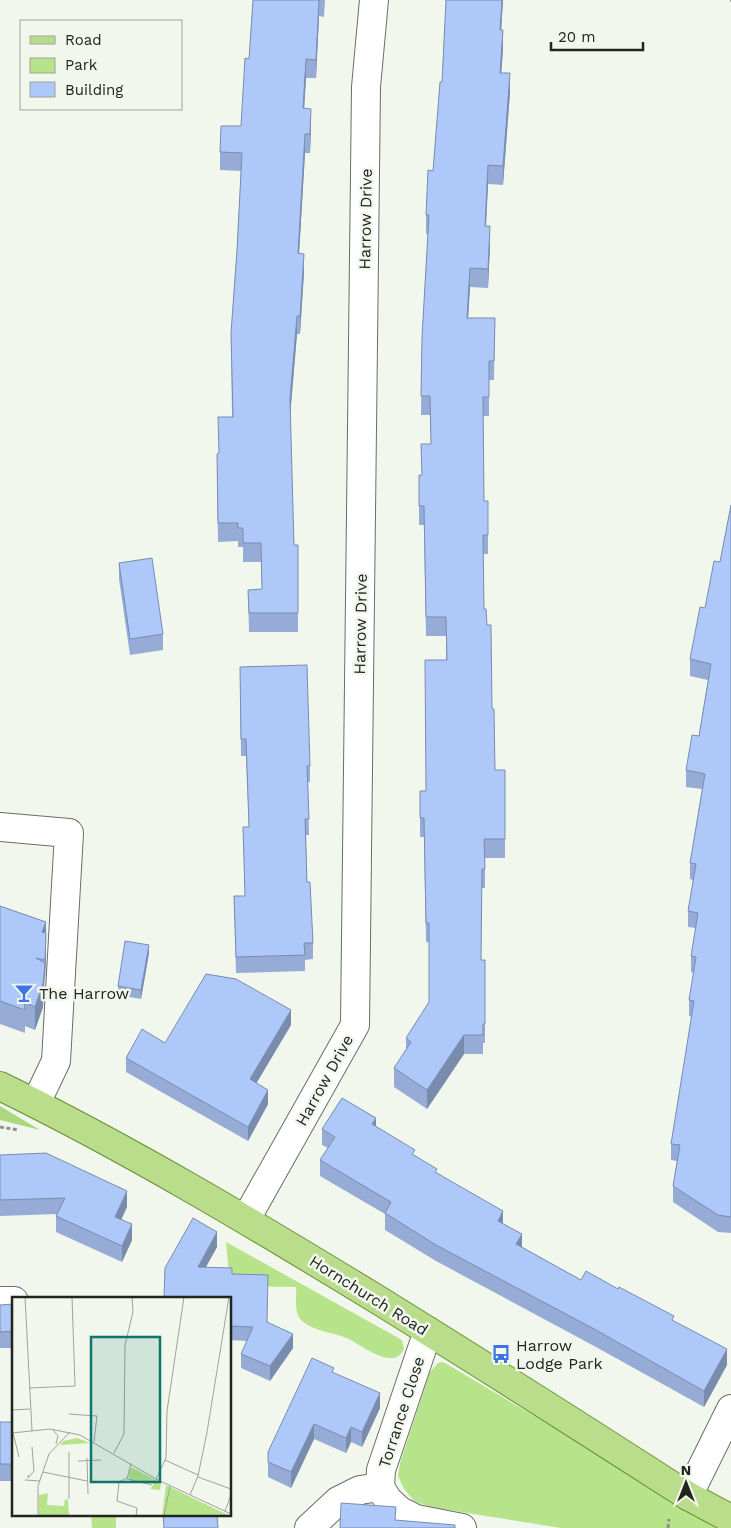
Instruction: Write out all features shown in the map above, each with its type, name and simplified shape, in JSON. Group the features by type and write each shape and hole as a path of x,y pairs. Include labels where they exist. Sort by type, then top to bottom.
{"main road":[{"name":"Hornchurch Road","path":"0,1086 36,1103 150,1164 246,1219 428,1331 688,1496 731,1518"}],"street":[{"name":"Harrow Drive","path":"246,1219 355,1024 366,87 374,0"},
{"path":"0,827 69,833 56,1060 36,1103"},
{"name":"Torrance Close","path":"428,1331 381,1470 380,1486 388,1500 400,1511 416,1519 462,1528"},
{"path":"688,1496 731,1409"},
{"path":"309,1528 338,1501 360,1490 380,1486"}],"green space":[{"path":"0,1106 40,1130 0,1120"},
{"path":"226,1242 402,1340 404,1349 398,1356 387,1358 349,1339 307,1325 297,1313 296,1287 230,1286"},
{"path":"441,1362 723,1528 561,1528 430,1507 414,1501 404,1489 398,1476 400,1463 430,1372"},
{"path":"91,1516 116,1516 116,1528 92,1528"}],"building":[{"path":"253,0 319,0 316,60 306,59 303,108 311,109 310,134 305,134 298,253 304,254 300,316 297,316 290,399 294,545 298,545 298,613 249,613 248,590 262,589 261,543 243,543 243,528 238,528 238,523 218,523 218,417 233,417 231,333 242,153 220,152 221,126 241,126 245,58 249,59"},
{"path":"446,0 502,0 500,30 503,30 500,73 510,73 503,166 488,165 485,226 490,226 488,269 470,268 467,318 495,318 494,361 489,361 489,397 483,397 484,501 488,501 488,535 483,535 484,609 486,609 487,625 491,625 495,770 505,770 505,839 484,839 485,869 482,869 481,960 485,960 485,1024 483,1024 483,1035 464,1035 427,1090 394,1068 411,1042 406,1038 429,1002 429,923 426,923 424,818 420,818 420,791 426,791 425,660 447,660 446,617 426,617 424,506 419,506 419,475 422,475 421,444 431,444 430,396 421,396 422,337 429,215 426,215 428,170 433,171 440,82 442,82"},
{"path":"731,505 731,1217 718,1215 673,1186 680,1145 671,1144 694,1001 689,1000 696,957 691,956 698,913 688,911 696,864 690,863 705,774 686,770 692,735 699,736 711,664 690,659 700,607 705,608 714,561 720,562"},
{"path":"152,558 163,634 130,639 119,563"},
{"path":"307,665 310,766 307,766 309,819 305,819 307,882 310,882 313,943 304,943 305,955 236,957 234,896 245,896 243,827 249,827 246,739 241,739 240,667"},
{"name":"The Harrow","path":"0,906 46,922 42,932 46,933 45,960 36,958 45,963 43,984 35,1007 24,1002 25,1010 0,1001"},
{"path":"125,941 149,945 141,990 118,986"},
{"path":"206,974 236,979 291,1010 250,1079 268,1090 248,1127 126,1058 142,1029 165,1043"},
{"path":"342,1098 376,1118 372,1124 415,1150 412,1154 437,1169 435,1172 503,1211 498,1221 522,1234 516,1244 581,1280 586,1271 618,1289 619,1287 674,1316 672,1320 727,1349 704,1391 596,1330 436,1245 385,1213 391,1202 320,1160 335,1137 322,1129"},
{"path":"46,1153 127,1191 115,1217 132,1224 122,1246 56,1216 65,1198 0,1200 0,1155"},
{"path":"193,1218 217,1232 198,1267 232,1268 232,1274 268,1275 267,1322 293,1334 270,1366 241,1354 253,1327 231,1326 231,1297 164,1297 165,1268"},
{"path":"12,1304 12,1331 0,1332 0,1305"},
{"path":"312,1358 334,1368 332,1372 380,1393 362,1432 351,1427 346,1438 314,1424 291,1472 268,1462 268,1452"},
{"path":"0,1422 12,1422 12,1464 0,1464"},
{"path":"341,1503 396,1507 395,1520 455,1525 455,1528 340,1528"},
{"path":"163,1516 217,1516 218,1528 164,1528"}],"place":[{"name":"The Harrow","path":"24,993"},
{"name":"Harrow Lodge Park","path":"501,1354"}]}
